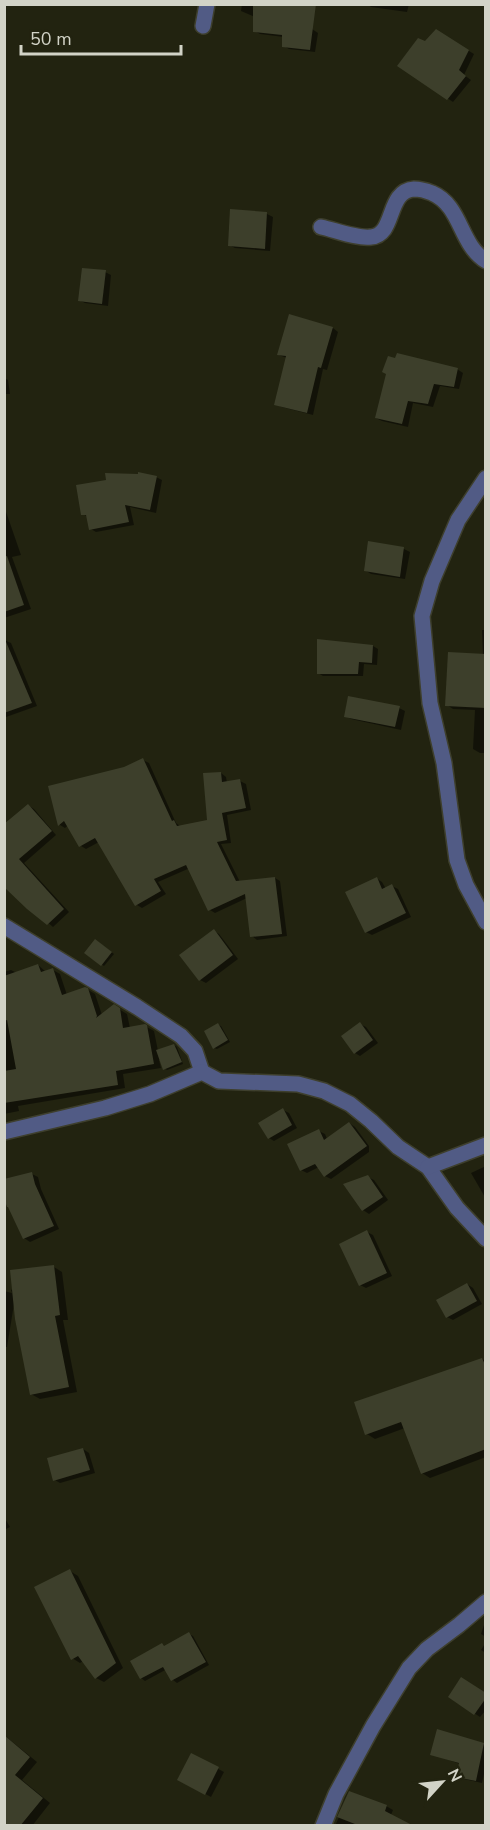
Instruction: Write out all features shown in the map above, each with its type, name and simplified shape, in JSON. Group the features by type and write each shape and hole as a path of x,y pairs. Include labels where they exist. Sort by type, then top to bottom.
{"street":[{"path":"203,26 207,4"},
{"path":"321,226 367,238 379,236 384,232 393,206 400,195 413,189 426,191 439,196 453,208 467,242 486,261"},
{"path":"486,478 458,520 432,581 422,616 430,704 444,763 457,860 466,885 486,922"},
{"path":"4,926 181,1036 195,1051 202,1072 219,1081 298,1084 324,1091 350,1104 398,1147 428,1167 457,1208 486,1239"},
{"path":"4,1132 105,1108 150,1094 202,1072"},
{"path":"428,1167 486,1145"},
{"path":"323,1826 336,1794 373,1726 409,1668 427,1649 486,1602"}],"building":[{"path":"253,4 316,4 310,50 282,47 282,35 253,32"},
{"path":"436,29 469,50 459,70 466,76 447,100 397,66 418,38 425,41"},
{"path":"230,209 267,212 265,249 228,246"},
{"path":"82,268 106,270 102,304 78,301"},
{"path":"289,314 333,327 321,368 318,367 307,413 274,405 286,356 277,355"},
{"path":"397,353 458,368 454,387 434,384 428,404 408,401 402,424 375,418 386,374 382,372 388,356 395,358"},
{"path":"138,472 157,476 150,510 125,505 129,522 89,530 86,515 81,515 76,485 106,480 105,473 138,474"},
{"path":"368,541 404,547 400,577 364,571"},
{"path":"7,556 24,605 4,612 4,557"},
{"path":"4,637 32,703 4,713"},
{"path":"317,639 373,645 372,663 359,662 358,674 317,674"},
{"path":"448,652 486,654 486,708 445,706"},
{"path":"348,696 400,706 395,727 344,717"},
{"path":"143,758 172,821 174,820 177,826 207,820 203,773 221,772 222,782 240,779 246,808 222,813 227,840 217,842 236,881 275,877 282,934 250,937 245,894 208,911 186,865 154,879 161,891 135,906 95,838 79,847 64,821 58,826 48,786 124,767"},
{"path":"28,804 52,831 19,859 64,909 47,925 4,887 4,824"},
{"path":"377,877 382,889 392,884 406,913 365,933 345,892"},
{"path":"214,929 233,955 199,981 179,955"},
{"path":"95,939 112,952 101,966 84,953"},
{"path":"38,964 41,972 53,968 62,995 88,988 96,1018 114,1004 120,1008 123,1028 147,1025 154,1064 116,1071 118,1085 4,1103 4,1071 16,1069 7,1020 4,1021 4,976"},
{"path":"360,1022 373,1040 354,1054 341,1036"},
{"path":"218,1023 228,1040 213,1049 204,1031"},
{"path":"174,1044 182,1062 163,1070 156,1050"},
{"path":"283,1108 292,1125 268,1139 258,1123"},
{"path":"349,1122 367,1146 324,1177 315,1164 300,1171 287,1144 319,1129 324,1140"},
{"path":"32,1172 54,1226 23,1239 4,1198 4,1179"},
{"path":"368,1175 383,1197 362,1211 343,1184"},
{"path":"367,1230 387,1273 359,1286 339,1244"},
{"path":"54,1265 60,1315 55,1316 69,1387 30,1395 15,1319 10,1270"},
{"path":"467,1283 477,1301 446,1318 436,1300"},
{"path":"482,1358 486,1367 486,1449 421,1474 401,1422 365,1435 354,1402"},
{"path":"83,1448 90,1470 53,1481 47,1458"},
{"path":"70,1569 116,1663 95,1679 78,1656 71,1660 34,1587"},
{"path":"189,1632 206,1662 171,1681 163,1667 140,1679 130,1661 162,1643 164,1646"},
{"path":"461,1677 486,1693 486,1698 474,1715 448,1697"},
{"path":"437,1729 484,1743 476,1781 456,1777 459,1763 430,1755"},
{"path":"4,1735 30,1757 15,1775 43,1798 20,1826 4,1826"},
{"path":"191,1753 219,1767 205,1795 177,1780"},
{"path":"349,1791 387,1805 385,1811 414,1826 360,1826 337,1817"}]}
